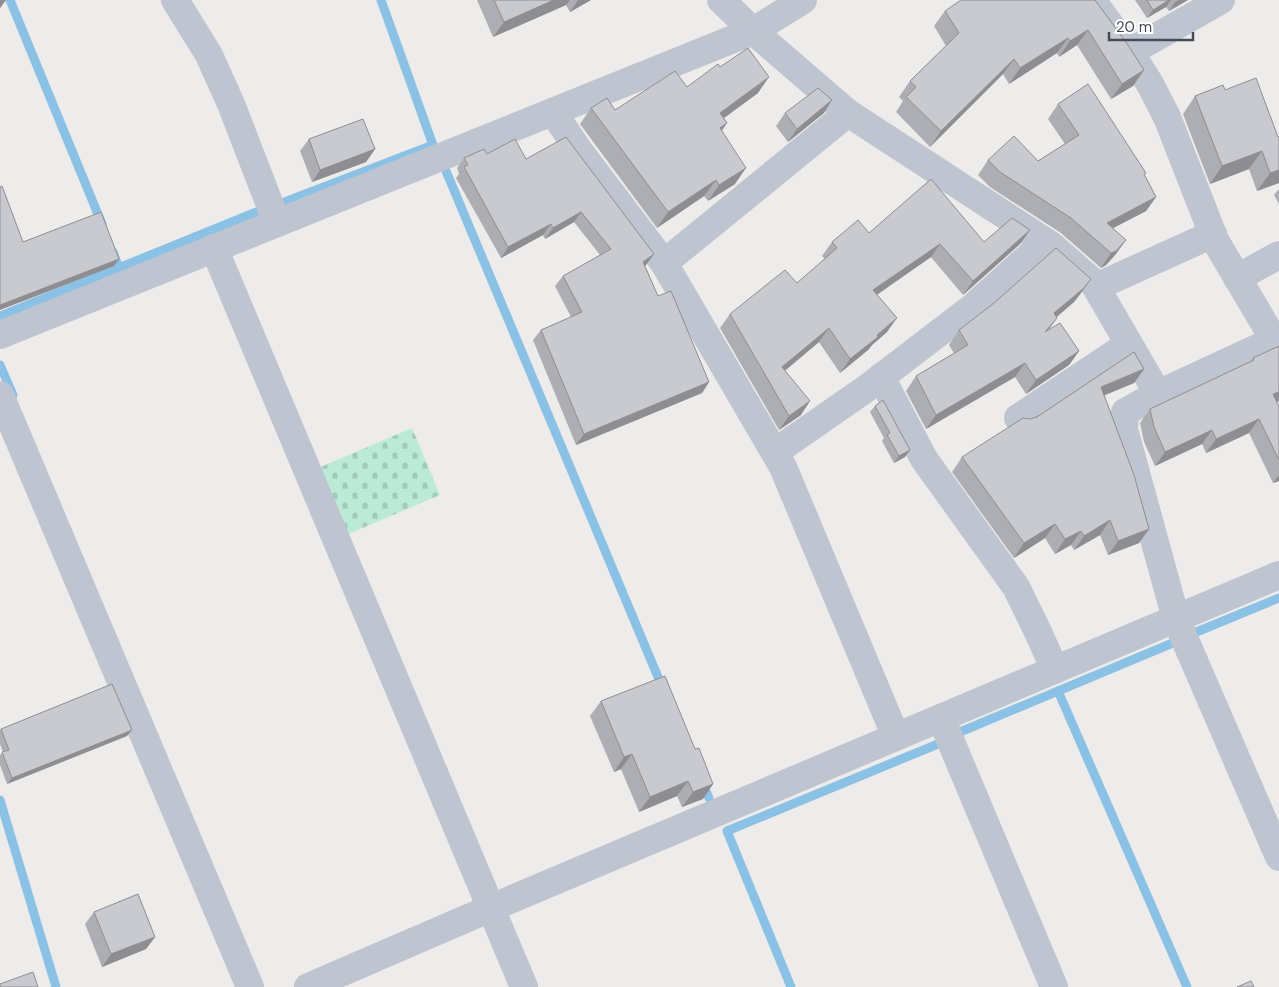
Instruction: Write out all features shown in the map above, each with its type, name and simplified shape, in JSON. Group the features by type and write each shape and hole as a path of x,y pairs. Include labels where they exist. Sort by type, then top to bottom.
{"street":[{"path":"175,0 209,54 231,104 277,223"},
{"path":"722,0 753,31 848,113 1045,242 1093,282 1158,394"},
{"path":"0,335 753,31 803,0"},
{"path":"1092,0 1130,52 1167,117 1213,234 1237,278 1276,339 1158,394 1125,412 1124,429 1176,618 1279,857"},
{"path":"1130,52 1221,0"},
{"path":"553,112 580,152 664,264 783,467 896,737"},
{"path":"664,264 848,113"},
{"path":"1096,287 1213,234"},
{"path":"774,452 882,377 974,306 1045,242"},
{"path":"214,248 524,987"},
{"path":"1237,278 1279,255"},
{"path":"1018,418 1129,344"},
{"path":"882,377 924,459 1016,587 1055,670"},
{"path":"0,395 250,987"},
{"path":"308,987 1279,575"},
{"path":"942,718 1054,987"}],"green space":[{"path":"412,428 440,495 346,535 316,469"}],"building":[{"path":"494,0 554,0 504,22"},
{"path":"961,0 1095,0 1144,70 1122,84 1088,30 1070,41 1068,38 1020,68 1014,59 941,131 906,97 916,87 910,81 959,33 945,11"},
{"path":"1147,0 1169,0 1153,10"},
{"path":"748,48 769,77 720,113 727,123 720,128 746,168 719,185 716,180 668,212 591,108 607,98 615,110 675,71 687,87 718,64 720,67"},
{"path":"1256,78 1279,136 1279,170 1270,173 1262,151 1222,166 1195,96 1223,85 1225,90"},
{"path":"1088,84 1146,173 1144,174 1156,197 1107,223 1126,240 1116,251 1111,253 1071,218 1000,172 988,160 1014,136 1038,161 1079,135 1058,104"},
{"path":"818,88 832,100 797,129 785,113"},
{"path":"363,119 375,149 320,170 309,139"},
{"path":"566,137 654,254 643,262 658,296 671,291 709,382 584,434 541,330 582,312 563,276 611,249 581,212 553,228 551,224 508,247 464,167 468,165 464,158 484,149 487,154 515,139 526,159"},
{"path":"931,179 984,242 1012,218 1030,230 973,281 940,244 873,290 897,318 877,335 878,337 850,359 829,328 782,367 810,401 789,416 730,314 785,270 797,283 837,248 832,242 858,220 869,233"},
{"path":"2,186 23,242 101,212 119,259 0,305 0,187"},
{"path":"1056,248 1091,279 1084,288 1054,313 1057,318 1045,332 1060,323 1079,351 1036,380 1025,363 936,415 916,376 968,345 959,330 994,303"},
{"path":"1279,346 1279,392 1273,394 1279,407 1279,460 1259,419 1216,439 1212,430 1165,452 1154,427 1150,409 1254,360 1253,358"},
{"path":"1134,352 1144,369 1101,387 1134,475 1149,529 1118,541 1110,520 1084,536 1081,531 1065,539 1055,524 1024,543 962,457 1023,418 1037,417"},
{"path":"883,400 910,450 899,456 887,435 890,433 875,406"},
{"path":"665,676 695,749 699,748 713,784 693,792 688,781 650,797 632,754 624,757 601,701"},
{"path":"112,684 132,730 12,778 2,752 9,750 1,729"},
{"path":"138,894 155,937 111,954 94,912"},
{"path":"33,972 38,987 0,987 0,984"},
{"path":"1251,981 1254,987 1237,987"}],"waterway":[{"path":"10,0 102,224"},
{"path":"282,203 433,145 381,0"},
{"path":"446,171 663,689"},
{"path":"0,316 259,211"},
{"path":"113,252 119,268"},
{"path":"0,365 13,395"},
{"path":"1194,633 1279,598"},
{"path":"960,732 1175,642"},
{"path":"1058,691 1187,987"},
{"path":"791,987 727,831 938,744"},
{"path":"702,782 709,798"},
{"path":"0,800 56,987"}]}
